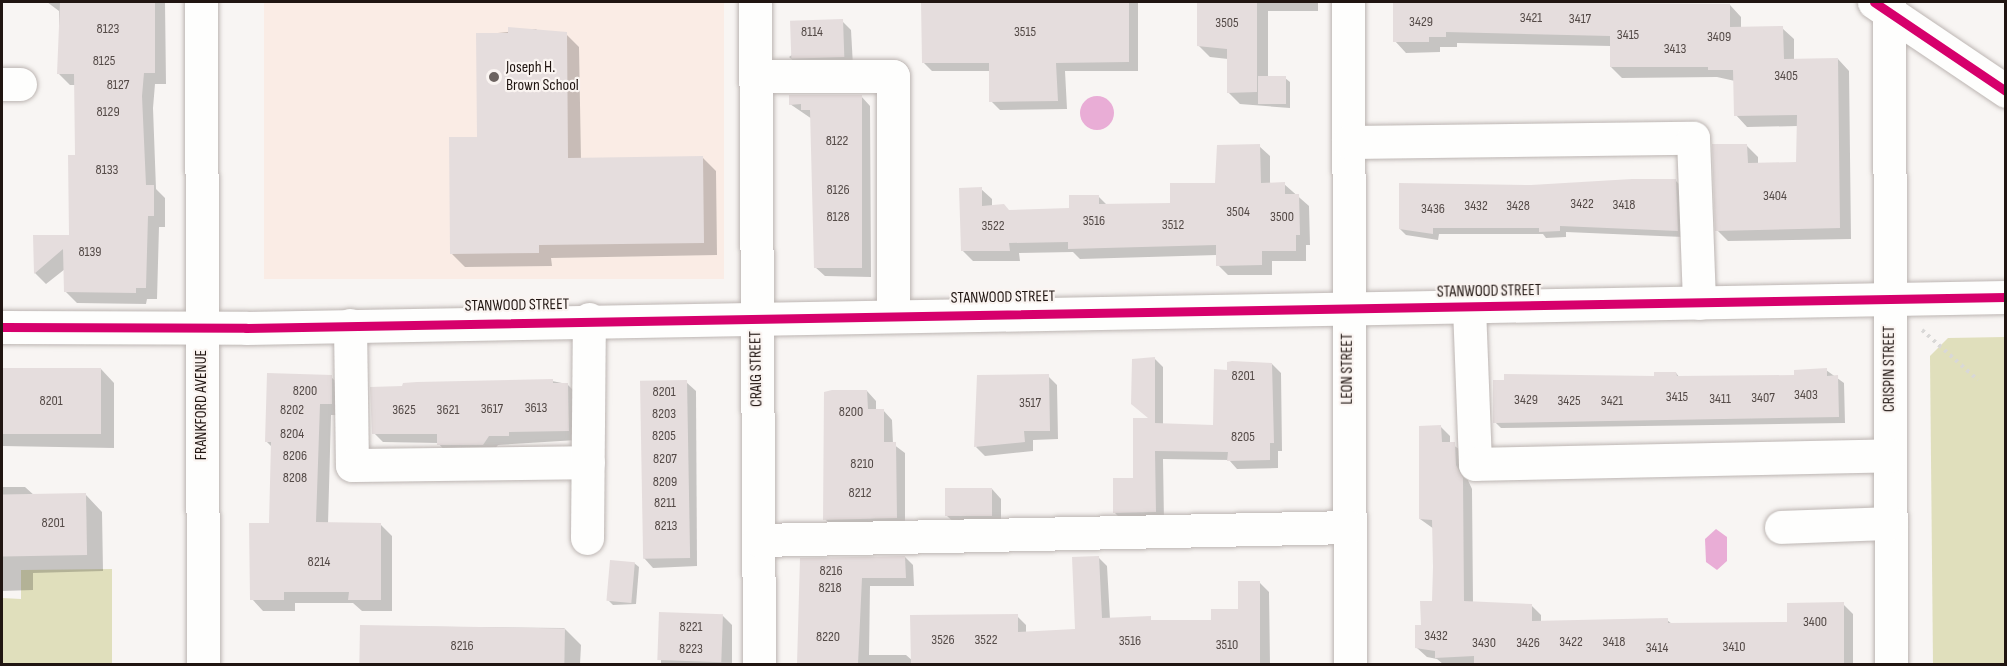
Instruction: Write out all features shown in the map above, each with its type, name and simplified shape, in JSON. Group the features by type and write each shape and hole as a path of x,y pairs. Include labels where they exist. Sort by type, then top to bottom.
{"street":[{"name":"FRANKFORD AVENUE","path":"201,2 203,664"},
{"name":"CRAIG STREET","path":"755,2 759,664"},
{"name":"LEON STREET","path":"1348,2 1350,664"},
{"path":"1884,5 2006,91"},
{"name":"CRISPIN STREET","path":"1884,5 1891,299 1891,664"},
{"path":"755,76 892,76 893,314"},
{"path":"1348,142 1693,138 1699,303"},
{"name":"STANWOOD STREET","path":"2,327 350,325 756,316 1348,309 2006,297"},
{"path":"1469,307 1475,464 1890,455"},
{"path":"587,538 589,319"},
{"path":"350,325 352,465 588,462"},
{"path":"1781,526 1891,523"},
{"path":"759,540 1349,527"}],"path":[{"path":"1922,329 1978,380"}],"shaded area":[{"name":"Joseph H. Brown School","path":"264,2 724,2 724,279 264,279"},
{"path":"1097,96 1109,101 1114,113 1109,125 1097,130 1085,125 1080,113 1085,101"},
{"path":"1716,529 1727,537 1727,561 1717,570 1706,562 1705,539"}],"green space":[{"path":"2005,337 2005,664 1933,664 1930,356 1948,338"},
{"path":"112,569 112,664 2,664 2,598 21,599 21,570"}],"building":[{"path":"60,2 155,2 155,73 144,73 142,96 146,185 154,185 154,216 148,216 146,288 136,288 136,293 64,292 63,249 34,274 33,235 69,235 68,155 75,155 74,74 57,74"},
{"path":"921,2 1129,2 1129,62 1056,63 1058,101 989,102 989,63 922,63"},
{"path":"1197,2 1257,2 1257,92 1227,93 1227,49 1197,46"},
{"path":"1393,2 1730,4 1730,27 1783,26 1784,59 1838,58 1840,228 1715,231 1712,144 1747,144 1748,163 1796,162 1797,115 1734,116 1733,70 1708,70 1708,67 1610,67 1610,36 1446,32 1446,37 1429,37 1429,42 1393,42"},
{"path":"843,19 844,57 791,59 790,21"},
{"name":"Joseph H. Brown School","path":"508,27 567,32 568,158 703,156 704,243 539,245 539,253 450,254 449,137 477,137 476,33 508,33"},
{"path":"1258,76 1286,76 1286,104 1258,104"},
{"path":"789,95 862,95 862,268 814,268 810,110 801,110 801,104 789,105"},
{"path":"1260,144 1261,183 1285,182 1285,194 1299,194 1300,235 1296,235 1296,251 1262,251 1262,265 1216,266 1216,245 1068,249 1068,242 1009,243 1010,251 961,251 959,188 982,187 982,206 1004,204 1009,210 1069,208 1069,195 1099,195 1099,204 1170,203 1170,183 1215,183 1217,145"},
{"path":"1632,179 1676,179 1678,231 1560,226 1560,231 1539,232 1539,228 1433,228 1433,234 1399,229 1399,183 1531,185"},
{"path":"1155,357 1155,423 1213,425 1214,369 1227,370 1227,362 1232,361 1272,363 1274,443 1270,443 1270,460 1227,461 1228,452 1155,451 1156,512 1113,513 1113,478 1133,478 1133,418 1148,418 1131,404 1132,359"},
{"path":"2,368 101,368 101,434 2,434"},
{"path":"1827,368 1827,376 1838,375 1839,417 1493,423 1493,380 1504,380 1504,374 1654,376 1654,372 1676,372 1677,376 1794,375 1794,370"},
{"path":"267,373 332,375 332,404 320,404 316,522 381,523 381,600 348,600 349,592 284,592 284,600 250,600 249,523 269,523 271,442 265,442"},
{"path":"1049,374 1050,431 1024,431 1025,442 974,447 977,375"},
{"path":"553,379 553,383 568,383 569,431 509,432 509,436 489,436 483,445 437,445 437,434 372,434 370,387 402,386 403,383 417,382"},
{"path":"687,380 690,558 643,559 640,381"},
{"path":"867,390 868,409 884,409 884,442 896,442 897,518 823,520 824,392"},
{"path":"1441,425 1442,442 1455,442 1456,465 1463,478 1464,601 1532,604 1532,621 1668,618 1668,623 1787,622 1787,603 1844,602 1844,664 1474,664 1474,656 1435,658 1435,651 1415,648 1415,625 1421,625 1420,601 1432,601 1433,567 1432,520 1419,519 1419,426"},
{"path":"945,488 992,488 992,516 945,516"},
{"path":"86,493 87,555 3,556 2,494"},
{"path":"905,556 906,578 862,578 858,664 797,664 800,558"},
{"path":"1099,556 1102,618 1151,616 1151,620 1211,620 1211,609 1238,609 1238,581 1260,581 1260,664 911,664 910,615 1018,614 1018,632 1075,629 1072,557"},
{"path":"610,560 635,562 631,603 606,601"},
{"path":"659,612 723,614 721,662 657,660"},
{"path":"360,625 565,629 564,664 359,664"}],"cycle path":[{"path":"1874,2 2006,91"},
{"path":"2,327 246,328 2006,297"}],"place":[{"name":"Joseph H. Brown School","path":"494,77"}]}
